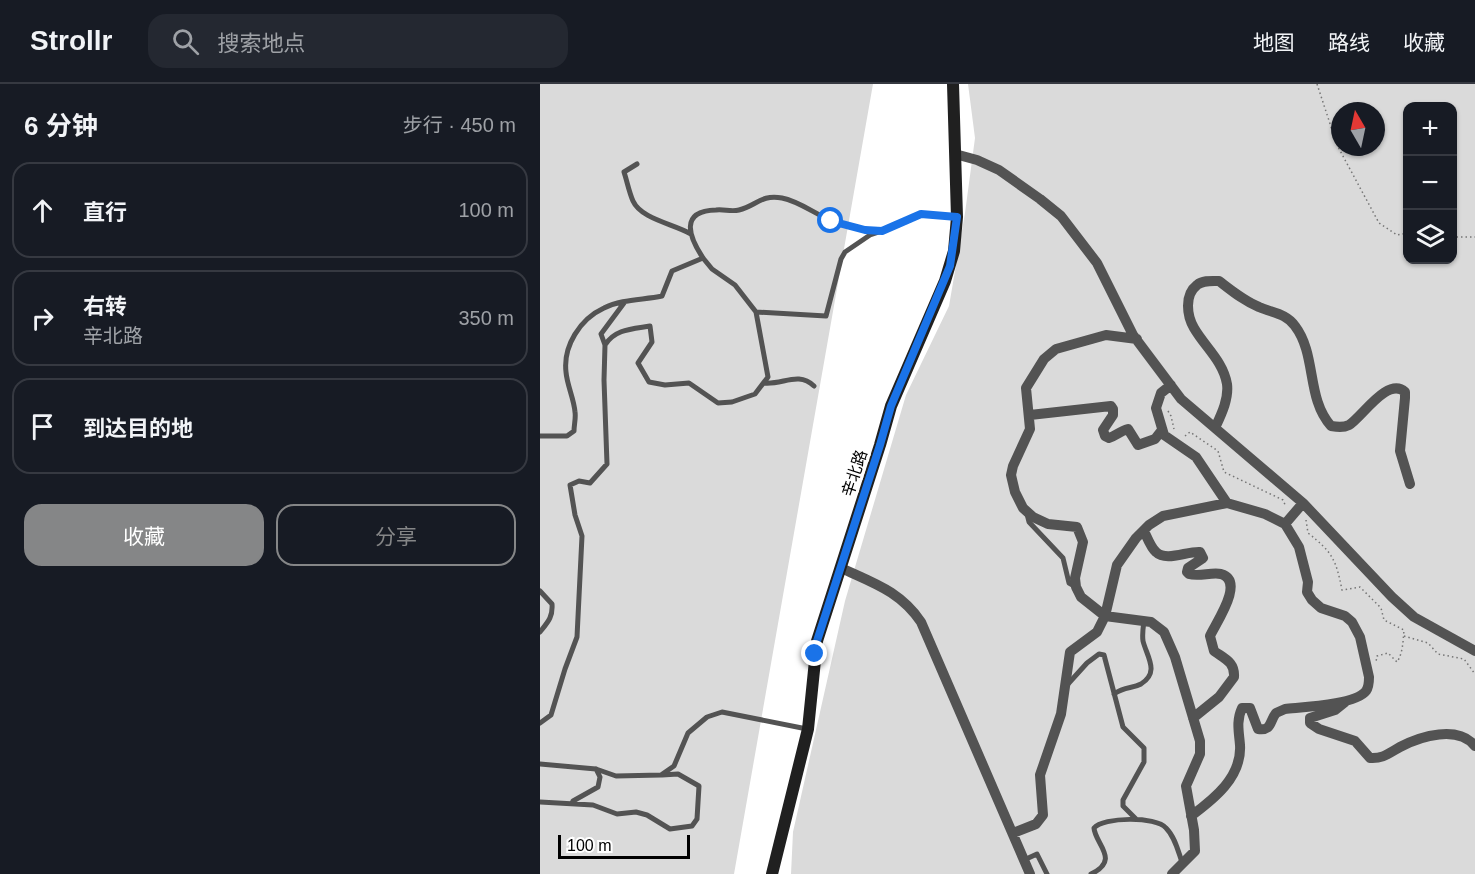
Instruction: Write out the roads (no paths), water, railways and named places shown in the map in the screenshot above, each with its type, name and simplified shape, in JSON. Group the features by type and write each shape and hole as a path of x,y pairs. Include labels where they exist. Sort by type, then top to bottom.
{"main road":[{"name":"辛北路","path":"772,874 808,729 817,641 891,406 945,281 954,251 957,217 953,84"}],"street":[{"path":"955,154 977,160 999,170 1060,216 1097,262 1137,339 1181,399 1215,428 1294,514 1414,617 1475,651"},
{"path":"1215,428 1225,404 1227,384 1220,363 1194,327 1188,303 1190,293 1197,285 1202,282 1220,281 1237,296 1282,314 1295,326 1311,372 1318,408 1331,426 1339,428 1348,425 1388,390 1396,388 1405,392 1400,451 1410,484"},
{"path":"1137,339 1106,335 1056,349 1044,359 1026,388 1030,429 1011,475 1014,492 1032,517 1048,524 1077,527 1083,542 1075,578 1081,597 1105,616 1151,622 1164,632 1175,657 1200,741 1200,754 1186,786 1195,851 1172,874"},
{"path":"1171,385 1161,393 1156,408 1164,435 1196,457 1227,502"},
{"path":"1030,415 1111,406 1113,415 1103,430 1108,438 1128,429 1138,445 1155,439 1162,430"},
{"path":"1012,833 1036,824 1043,815 1040,775 1061,714 1071,652 1097,632 1105,616 1117,565 1144,531 1163,516 1227,502 1265,514 1294,514"},
{"path":"1191,816 1219,795 1235,770 1240,748 1237,726 1242,708 1250,708 1258,729 1264,730 1271,726 1274,716 1285,710 1347,700 1360,696 1366,691 1369,677 1360,637 1352,622 1345,616 1321,608 1307,592 1308,582 1294,514"},
{"path":"1144,531 1155,552 1160,555 1200,552 1203,558 1188,568 1187,572 1189,574 1222,574 1229,580 1231,587 1227,607 1210,636 1214,651 1233,665 1234,677 1219,697 1193,718"},
{"path":"840,568 899,597 921,622 1030,874"},
{"path":"1347,700 1335,710 1310,718 1310,723 1319,729 1355,741 1370,758 1379,758 1420,739 1437,734 1469,738 1475,746"}],"lane":[{"path":"637,164 624,172 633,203 652,219 677,226 691,234"},
{"path":"605,345 611,336 629,329 650,326 652,342 638,363 649,382 665,385 689,383 718,403 732,402 755,394 768,377 756,312 735,285 712,269 703,258 692,241 690,228 693,218 702,211 719,209 732,212 747,208 760,199 772,197 784,198 831,221 865,230 882,231"},
{"path":"756,312 826,316 837,270 845,252 870,235 921,214 957,217"},
{"path":"540,436 567,436 574,431 575,413 566,371 567,350 573,337 585,322 603,308 662,296 672,272 703,258"},
{"path":"540,723 550,715 578,637 582,536 575,515 570,485 579,481 590,483 607,464 605,345 601,334 626,302"},
{"path":"764,383 776,384 800,378 807,379 814,386"},
{"path":"1027,512 1029,522 1064,558 1069,582 1076,587"},
{"path":"540,591 552,604 550,620 540,632"},
{"path":"1114,694 1122,688 1143,683 1151,670 1152,663 1142,634 1144,621"},
{"path":"1066,685 1087,663 1099,654 1104,655 1123,727 1144,748 1144,762 1123,800 1123,806 1136,819"},
{"path":"660,775 674,766 688,733 708,717 722,712 787,727 808,729"},
{"path":"540,764 596,769 616,776 678,774 699,786 697,819 692,826 670,829 647,815 636,812 617,814 594,805 540,802"},
{"path":"571,802 598,787 600,777 596,769"},
{"path":"1091,874 1098,870 1104,862 1106,853 1095,836 1094,828 1104,821 1136,819 1158,822 1165,826 1174,839 1183,864"},
{"path":"1024,860 1037,854 1047,874"}]}
